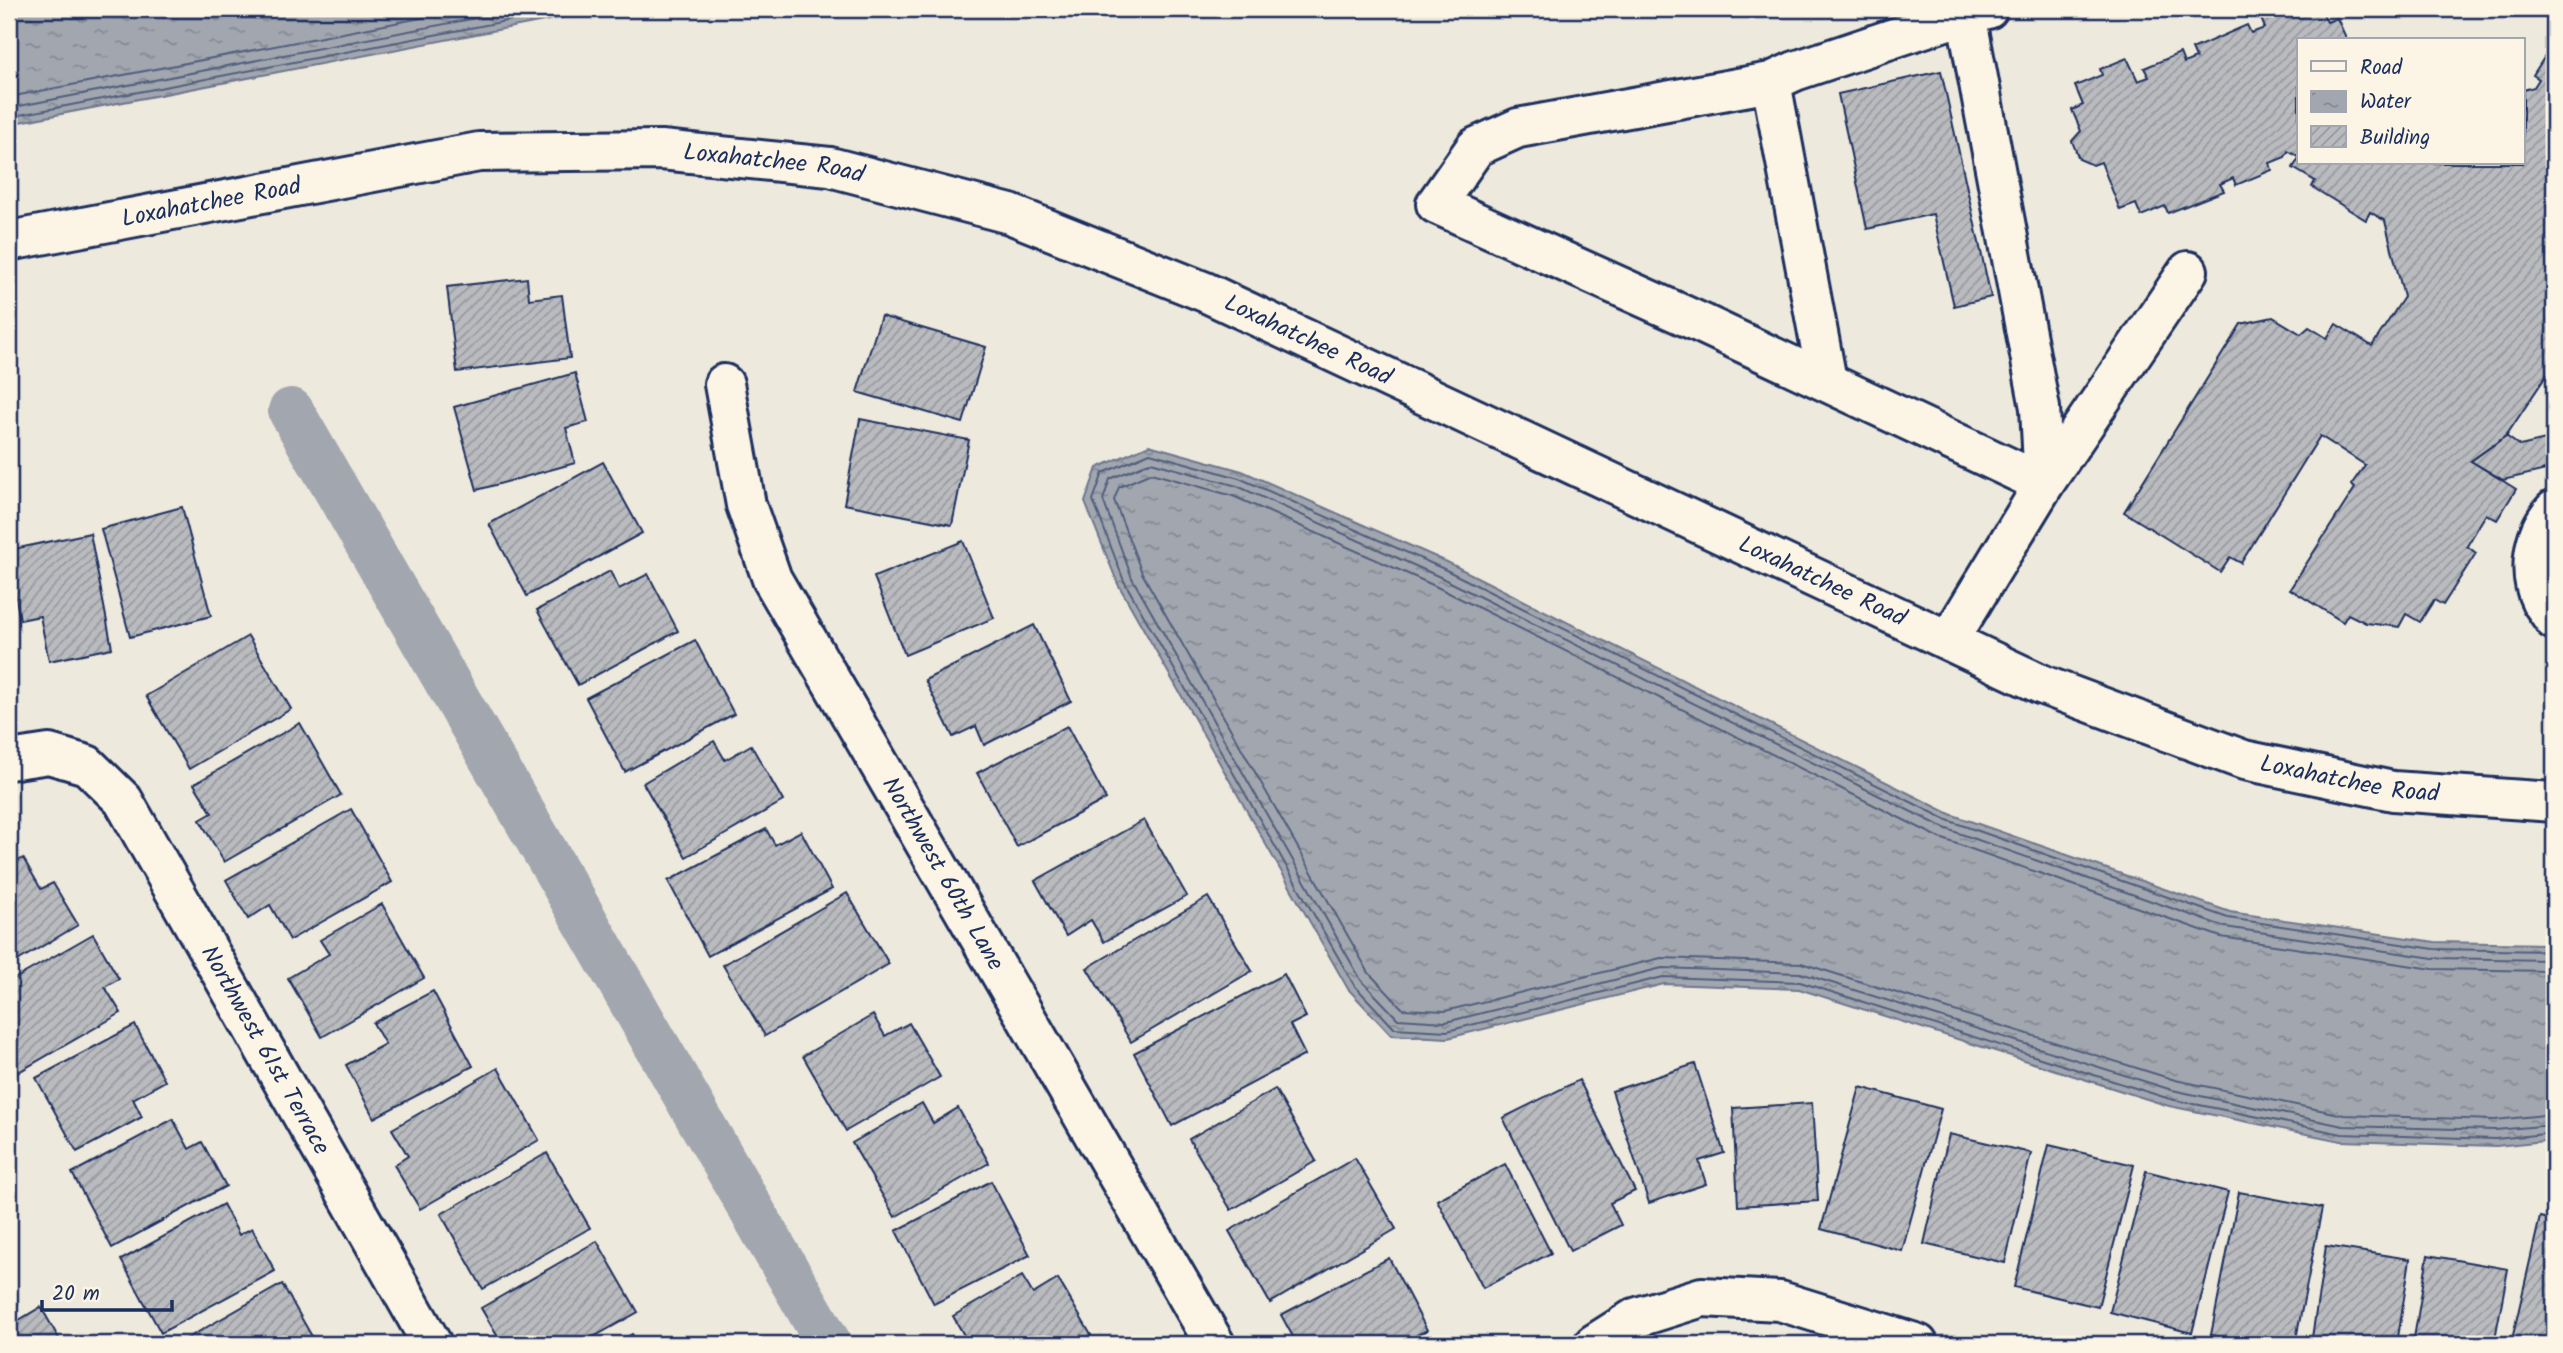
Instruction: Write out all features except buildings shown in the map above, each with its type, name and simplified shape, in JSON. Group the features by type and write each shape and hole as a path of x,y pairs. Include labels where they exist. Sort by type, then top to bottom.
{"main road":[{"path":"1977,11 2040,408 2043,484 1826,381 1436,204 1476,147 1518,128 1771,82 1795,71 1977,11"},
{"path":"1771,82 1826,381"},
{"name":"Loxahatchee Road","path":"9,241 479,152 661,150 830,167 1010,214 1205,292 2043,685 2244,760 2393,791 2554,802"},
{"path":"1949,640 2043,484 2188,271"},
{"name":"Northwest 60th Lane","path":"724,384 747,505 772,579 1215,1344"},
{"path":"2554,510 2536,543 2533,571 2540,599 2554,620"},
{"name":"Northwest 61st Terrace","path":"9,760 50,754 88,765 123,800 432,1344"},
{"path":"1594,1344 1635,1318 1702,1297 1780,1301 1918,1344"}],"water":[{"path":"9,9 606,9 9,124"},
{"path":"1149,445 1242,471 1447,562 1950,814 2230,912 2435,942 2554,944 2554,1140 2496,1146 2341,1141 2169,1106 1799,989 1664,984 1448,1038 1391,1035 1348,989 1118,584 1085,502 1097,468"}],"waterway":[{"path":"291,411 829,1344"}]}
